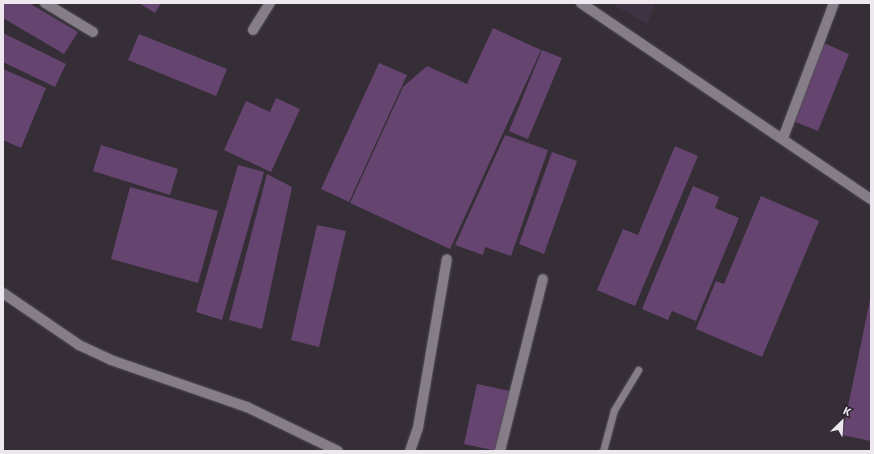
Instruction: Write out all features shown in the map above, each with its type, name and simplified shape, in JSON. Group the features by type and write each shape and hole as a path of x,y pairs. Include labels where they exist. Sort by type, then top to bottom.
{"street":[{"path":"45,3 92,32"},
{"path":"253,30 270,3"},
{"path":"581,3 783,138 871,200"},
{"path":"783,138 834,3"},
{"path":"410,451 418,428 446,259"},
{"path":"500,451 543,279"},
{"path":"3,293 79,345 111,360 247,407 338,451"}],"lane":[{"path":"603,451 614,410 638,370"}],"shaded area":[{"path":"610,3 655,3 647,24"}],"building":[{"path":"3,3 29,3 78,32 64,54 3,18"},
{"path":"139,3 161,3 155,13"},
{"path":"493,28 541,50 450,249 350,203 403,87 427,66 467,84"},
{"path":"3,33 66,64 55,87 3,62"},
{"path":"139,34 227,69 216,96 128,60"},
{"path":"824,43 849,54 818,131 793,121"},
{"path":"542,50 562,58 528,139 509,131"},
{"path":"379,63 407,75 349,202 321,189"},
{"path":"3,69 46,88 21,148 3,140"},
{"path":"276,98 300,109 271,172 224,150 246,101 270,112"},
{"path":"505,135 548,150 511,256 485,247 483,255 455,245"},
{"path":"101,145 178,169 170,195 93,171"},
{"path":"675,146 698,156 635,306 597,290 623,229 638,235"},
{"path":"552,152 577,161 544,254 519,244"},
{"path":"238,165 264,172 222,320 196,312"},
{"path":"267,174 292,187 262,329 229,320"},
{"path":"693,186 719,197 715,208 739,218 696,321 672,311 668,320 642,309"},
{"path":"130,187 218,211 198,283 111,259"},
{"path":"761,196 819,221 762,357 696,329 716,281 724,284"},
{"path":"317,225 346,231 319,347 291,340"},
{"path":"871,300 871,441 842,435"},
{"path":"477,384 510,391 497,451 464,444"}]}
